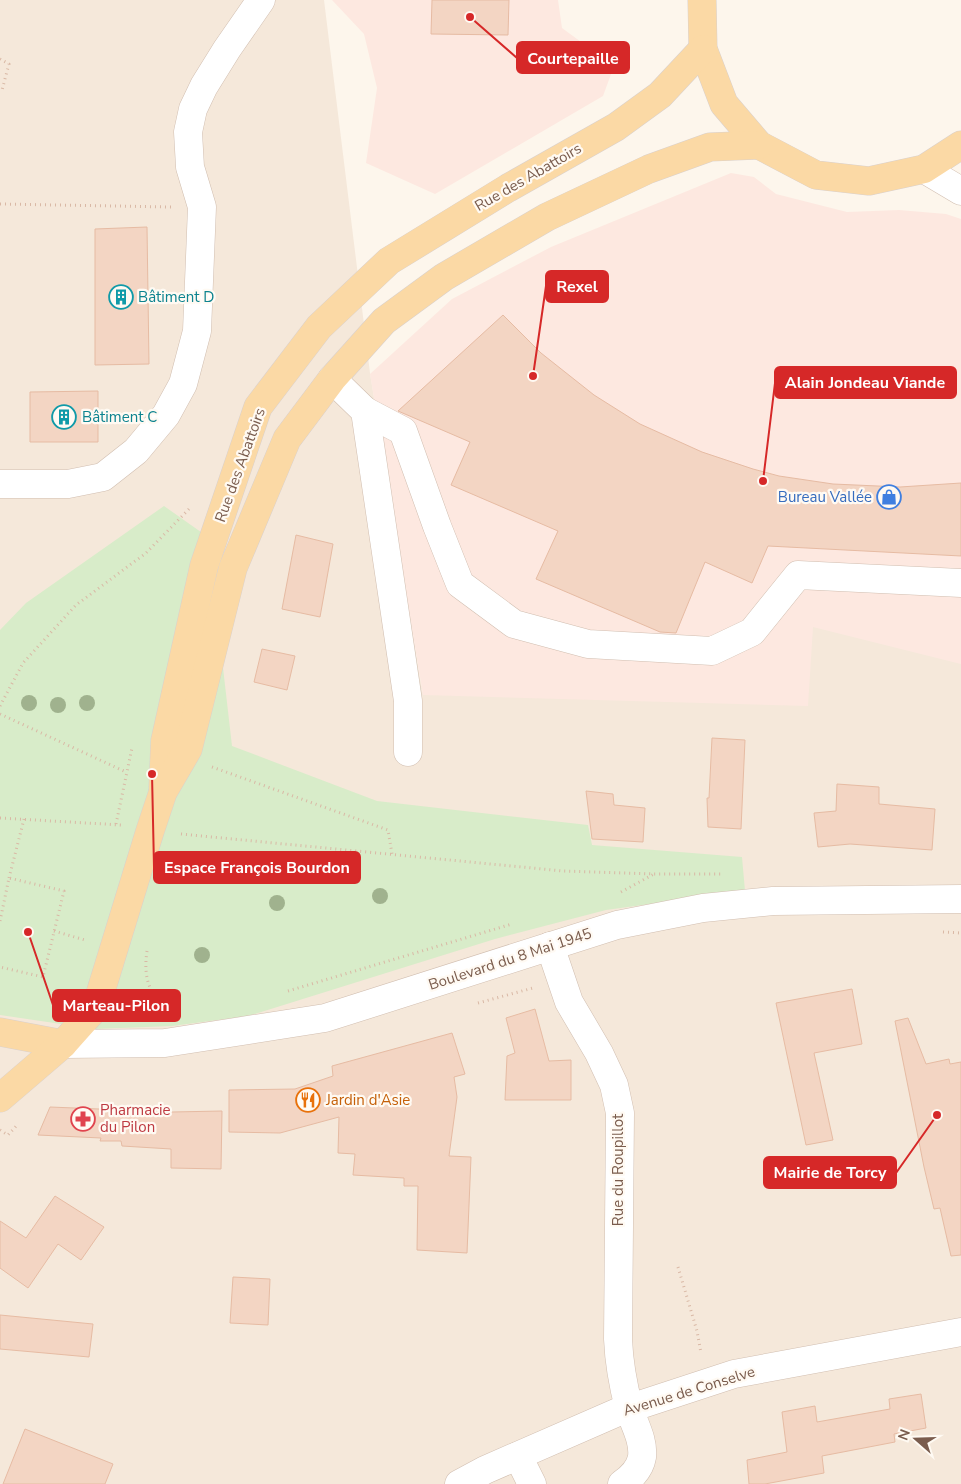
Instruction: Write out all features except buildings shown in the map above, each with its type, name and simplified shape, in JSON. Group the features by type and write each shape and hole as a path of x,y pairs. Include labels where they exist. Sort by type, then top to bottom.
{"main road":[{"path":"702,0 703,49 724,104 759,145 816,175 869,182 924,169 961,145"},
{"name":"Rue des Abattoirs","path":"163,792 165,741 204,566 258,407 319,327 389,261 508,188 616,127 660,95 703,49"},
{"path":"0,1098 63,1044 96,1007 163,792 188,749 233,568 287,439 332,379 384,321 444,276 547,217 649,169 710,147 759,145"},
{"path":"0,1032 63,1044"}],"street":[{"path":"0,484 68,484 103,477 136,451 166,415 184,384 198,331 202,207 190,167 188,132 194,109 204,86 227,48 261,0"},
{"path":"924,169 961,191"},
{"path":"332,379 365,411 404,431 437,526 460,584 514,624 588,644 712,651 752,632 798,575 961,584"},
{"path":"365,411 408,701 408,752"},
{"name":"Boulevard du 8 Mai 1945","path":"63,1044 165,1043 325,1018 617,925 703,908 774,901 961,899"},
{"name":"Rue du Roupillot","path":"550,946 569,1002 599,1053 614,1085 620,1113 618,1339 620,1368 629,1408 642,1442 640,1464 636,1472 622,1484"},
{"name":"Avenue de Conselve","path":"459,1484 485,1470 629,1408 707,1383 744,1372 961,1333"},
{"path":"518,1456 532,1484"}],"path":[{"path":"0,59 10,64 0,96"},
{"path":"0,204 202,207"},
{"path":"0,706 23,663 76,605 146,553 195,503"},
{"path":"0,714 126,772"},
{"path":"210,766 388,830 392,854"},
{"path":"0,818 116,824 150,831 563,871 723,874"},
{"path":"0,921 24,819"},
{"path":"180,843 185,825"},
{"path":"620,892 654,874"},
{"path":"0,967 43,977 64,891 10,878"},
{"path":"282,993 520,922"},
{"path":"147,949 148,986 162,1004 180,1013"},
{"path":"678,1266 697,1331 707,1383"}],"shaded area":[{"path":"0,0 324,0 370,373 423,695 806,621 961,634 961,1484 0,1484"},
{"path":"332,0 558,0 562,28 614,66 603,96 435,194 366,163 377,88 364,34"},
{"path":"731,173 754,177 776,194 847,212 899,210 946,214 961,219 961,664 813,627 808,706 423,695 370,374 452,299 551,247"}],"green space":[{"path":"164,506 208,537 232,746 377,801 588,825 592,845 742,857 745,891 606,910 495,939 248,1016 172,1026 95,1029 0,1015 0,630 26,603"}],"place":[{"name":"Courtepaille","path":"470,17"},
{"name":"Bâtiment D","path":"121,297"},
{"name":"Rexel","path":"533,376"},
{"name":"Bâtiment C","path":"64,417"},
{"name":"Alain Jondeau Viande","path":"763,481"},
{"name":"Bureau Vallée","path":"889,497"},
{"name":"Espace François Bourdon","path":"152,774"},
{"name":"Marteau-Pilon","path":"28,932"},
{"name":"Jardin d'Asie","path":"308,1100"},
{"name":"Mairie de Torcy","path":"937,1115"},
{"name":"Pharmacie du Pilon","path":"83,1119"}]}
